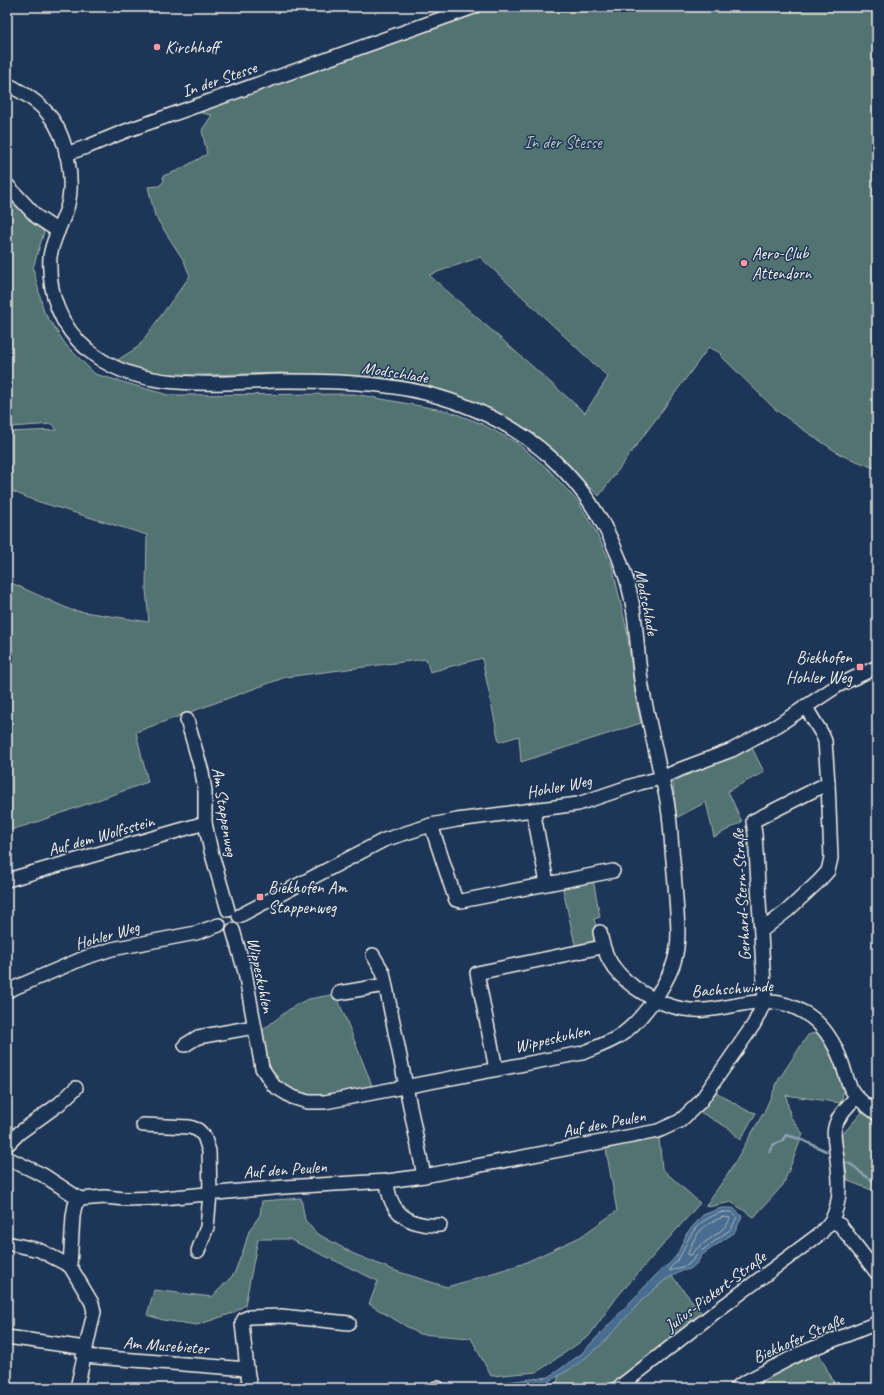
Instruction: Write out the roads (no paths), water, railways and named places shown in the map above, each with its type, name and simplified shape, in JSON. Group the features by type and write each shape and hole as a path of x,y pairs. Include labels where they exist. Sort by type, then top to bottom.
{"street":[{"name":"In der Stesse","path":"66,154 123,132 474,7"},
{"path":"7,84 33,100 49,115 56,126 66,154"},
{"name":"Modschlade","path":"66,154 70,174 70,188 68,205 52,246 50,257 52,288 59,313 64,324 83,346 113,367 145,378 173,382 319,381 388,386 422,393 455,402 478,411 530,440 555,460 578,486 602,522 612,540 627,580 633,610 643,690 662,778"},
{"path":"7,184 37,217 58,231"},
{"name":"Hohler Weg","path":"233,913 384,840 431,825 457,820 578,804 640,783 662,778 681,769 732,750 778,725 837,686 877,667"},
{"path":"761,931 788,910 828,871 831,858 825,742 822,734 805,706"},
{"name":"Am Stappenweg","path":"187,720 202,772 205,791 205,823 211,851 233,913"},
{"name":"Wippeskuhlen","path":"233,930 245,972 262,1068 274,1086 292,1097 308,1102 325,1102 582,1053 604,1045 619,1036 633,1025 644,1013 669,974 678,948 668,806 662,778"},
{"name":"Gerhard-Stern-Straße","path":"765,1001 753,821 828,783"},
{"path":"533,810 547,883"},
{"name":"Auf dem Wolfsstein","path":"7,880 205,823"},
{"path":"431,825 456,900 470,900 547,883 613,871"},
{"path":"223,912 233,913 240,922 238,926 233,930 223,930 218,919 220,915 223,912"},
{"name":"Hohler Weg","path":"7,991 84,958 140,943 196,933 220,925"},
{"path":"496,1069 477,973 602,947 600,932"},
{"name":"Bachschwinde","path":"602,947 617,972 630,984 653,1000 682,1009 693,1010 706,1010 749,1002 779,1002 805,1012 815,1019 834,1044 842,1061 851,1089 856,1097 877,1114"},
{"path":"373,955 383,972 424,1176"},
{"path":"339,993 385,985"},
{"name":"Auf den Peulen","path":"80,1199 105,1197 125,1199 163,1198 284,1187 387,1181 424,1176 658,1131 680,1121 700,1102 754,1024 765,1001"},
{"name":"Wippeskuhlen","path":"185,1045 198,1037 254,1026"},
{"path":"7,1145 18,1133 59,1104 76,1088"},
{"name":"Julius-Pickert-Straße","path":"618,1388 714,1313 821,1233 831,1221 839,1191 834,1128 839,1117 856,1097"},
{"path":"143,1125 190,1127 198,1130 204,1136 209,1151 210,1194 207,1227 198,1251"},
{"path":"7,1158 43,1176 80,1199 75,1205 72,1226 70,1266"},
{"path":"387,1181 391,1202 409,1220 417,1224 428,1226 440,1225"},
{"path":"831,1221 840,1226 877,1273"},
{"path":"7,1243 39,1250 70,1266 92,1303 94,1312 77,1388"},
{"path":"250,1388 242,1323 244,1319 249,1317 281,1316 349,1323"},
{"name":"Biekhofer Straße","path":"736,1388 801,1353 877,1323"},
{"name":"Am Musebieter","path":"7,1337 85,1352 247,1369"}],"water":[{"path":"721,1208 733,1208 742,1216 735,1232 702,1255 697,1263 690,1269 682,1271 665,1280 642,1300 600,1346 575,1366 538,1388 502,1388 506,1382 549,1377 581,1354 655,1276 672,1261 677,1255 687,1233 703,1215"}],"waterway":[{"path":"769,1152 773,1145 782,1141 786,1135 800,1139 826,1151"},
{"path":"847,1163 854,1166 877,1185"}],"place":[{"name":"Kirchhoff","path":"157,47"},
{"name":"Aero-Club Attendorn","path":"744,263"},
{"name":"Biekhofen Hohler Weg","path":"860,667"},
{"name":"Biekhofen Am Stappenweg","path":"260,897"}]}
